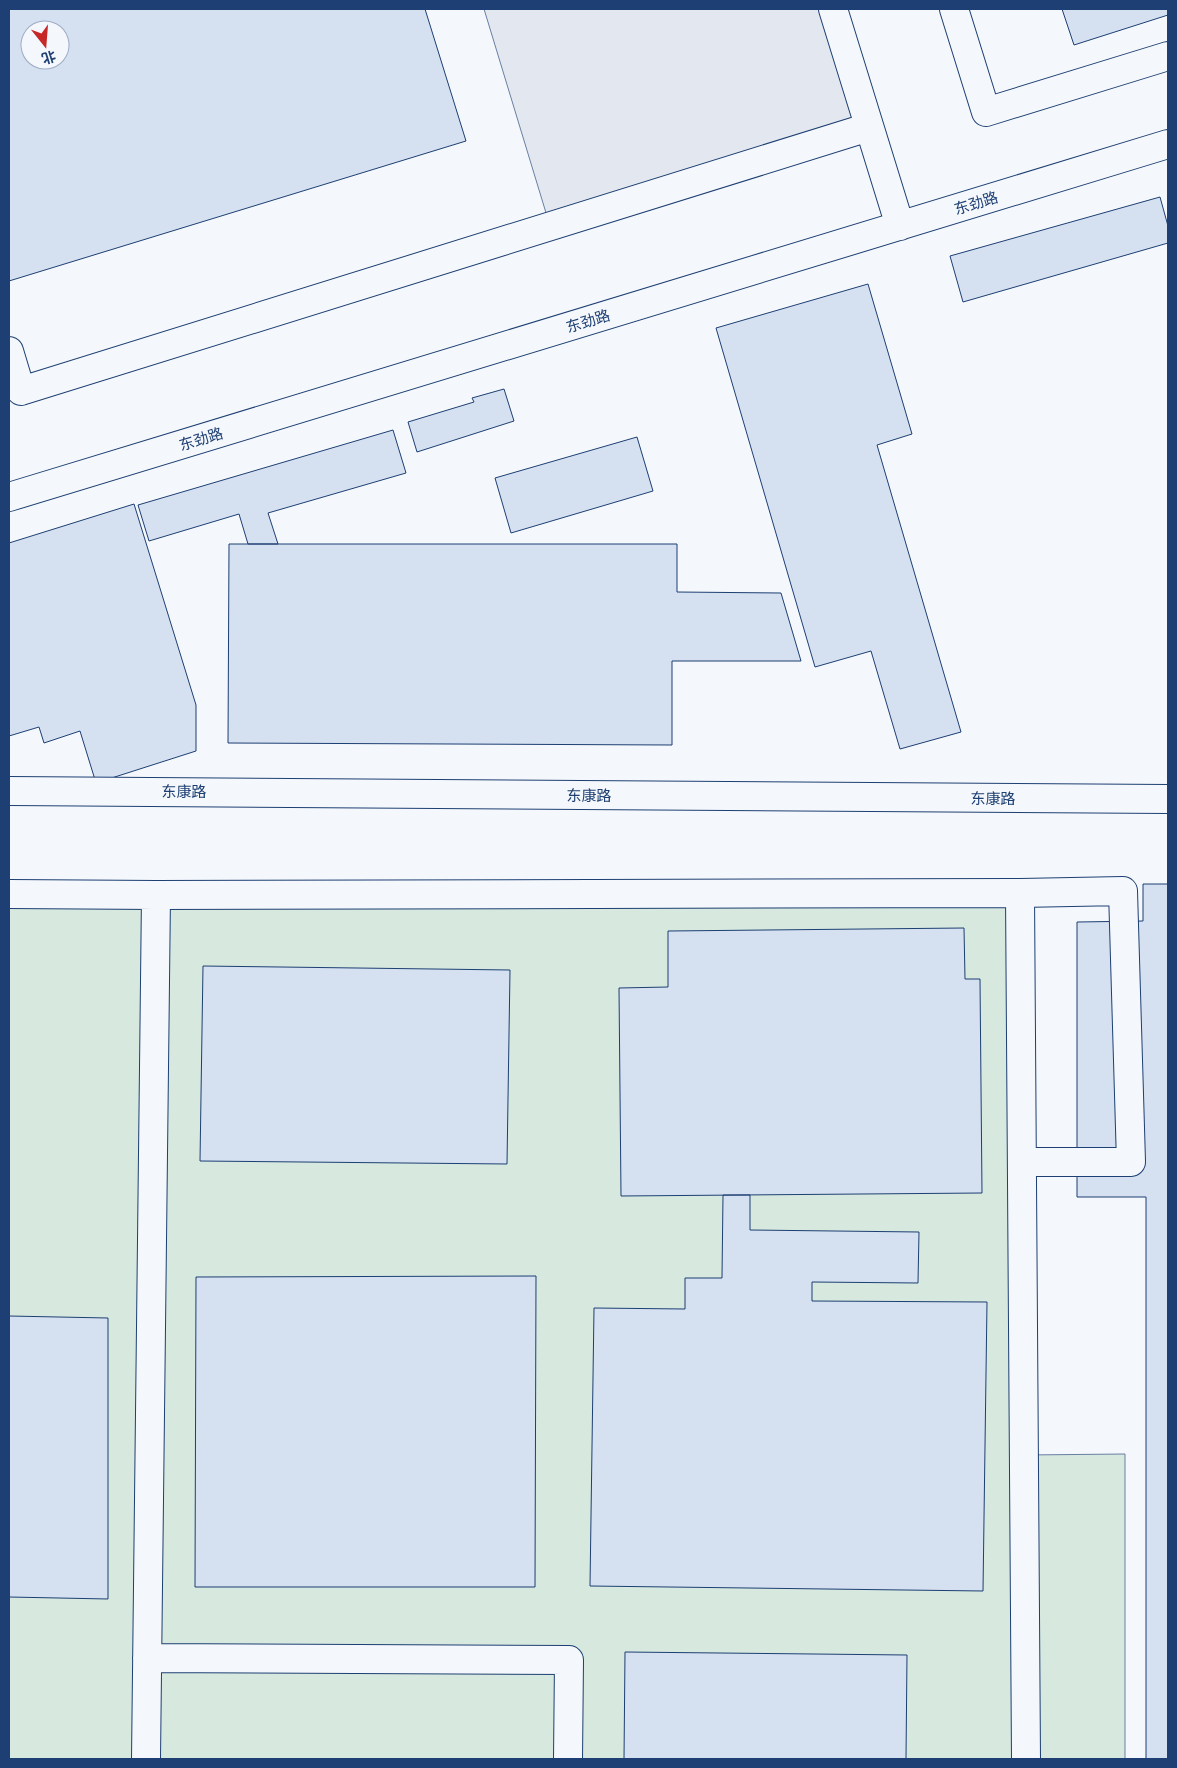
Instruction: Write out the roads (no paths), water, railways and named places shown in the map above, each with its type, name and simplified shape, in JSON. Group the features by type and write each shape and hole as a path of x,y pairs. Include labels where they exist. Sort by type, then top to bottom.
{"street":[{"path":"833,9 900,226"},
{"path":"954,9 986,112 1168,56"},
{"path":"9,352 21,391 869,127"},
{"name":"东劲路","path":"9,498 1168,144"},
{"name":"东康路","path":"9,791 1168,799"},
{"path":"9,894 1020,893 1123,891 1131,1162 1022,1162"},
{"path":"1020,893 1026,1759"},
{"path":"146,1759 156,895"},
{"path":"147,1658 569,1660 568,1759"}]}
